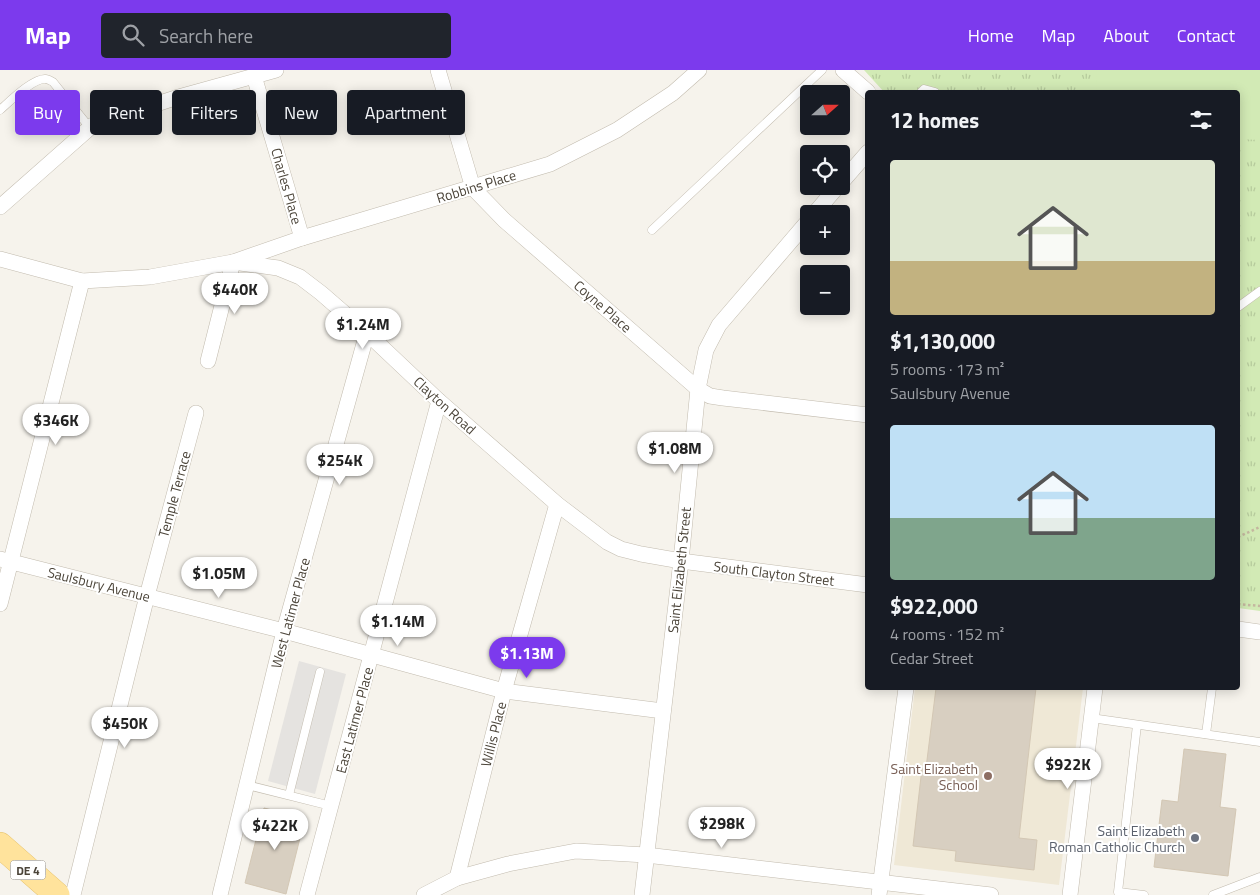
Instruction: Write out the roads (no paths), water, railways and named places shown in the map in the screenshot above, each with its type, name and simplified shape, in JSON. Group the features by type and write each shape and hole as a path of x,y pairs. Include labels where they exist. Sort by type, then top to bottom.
{"main road":[{"name":"DE 4","path":"0,845 57,895"}],"street":[{"name":"Coyne Place","path":"438,70 473,188 504,220 698,389 710,396 723,398 865,415"},
{"name":"Robbins Place","path":"233,262 302,238 550,164 617,130 673,94 699,70"},
{"path":"843,70 866,90"},
{"path":"162,102 264,73"},
{"name":"Charles Place","path":"264,73 302,238"},
{"path":"0,207 90,128"},
{"path":"850,173 865,155"},
{"path":"822,205 830,195"},
{"name":"Saint Elizabeth Street","path":"642,895 681,561 698,389 706,350 719,325 800,230"},
{"name":"Clayton Road","path":"0,259 82,281 150,277 233,262 278,268 300,277 367,333 439,400 557,504 607,542 621,549 681,561"},
{"path":"208,362 233,262"},
{"path":"0,604 6,560 82,281"},
{"name":"West Latimer Place","path":"220,895 284,631 367,333"},
{"name":"East Latimer Place","path":"307,895 439,400"},
{"name":"Temple Terrace","path":"73,895 147,596 196,413"},
{"name":"Willis Place","path":"457,878 504,692 557,504"},
{"name":"Saulsbury Avenue","path":"6,560 284,631 504,692 663,711"},
{"name":"South Clayton Street","path":"681,561 865,585"},
{"path":"1240,629 1260,632"},
{"path":"880,889 906,690"},
{"path":"1070,895 1095,690"},
{"path":"424,895 457,878 508,864 576,851 646,855 880,889 992,895"}],"lane":[{"path":"652,230 822,70"},
{"path":"0,110 29,86 38,80 45,79 53,82 90,126"},
{"path":"1240,306 1260,291"},
{"path":"289,795 320,672"},
{"path":"1206,734 1212,690"},
{"path":"1091,718 1260,742"},
{"path":"1137,725 1118,892 1144,895"},
{"path":"247,785 331,806"},
{"path":"1213,895 1260,877"}],"place":[{"name":"Saint Elizabeth School","path":"988,776"},
{"name":"Saint Elizabeth Roman Catholic Church","path":"1195,838"}]}
